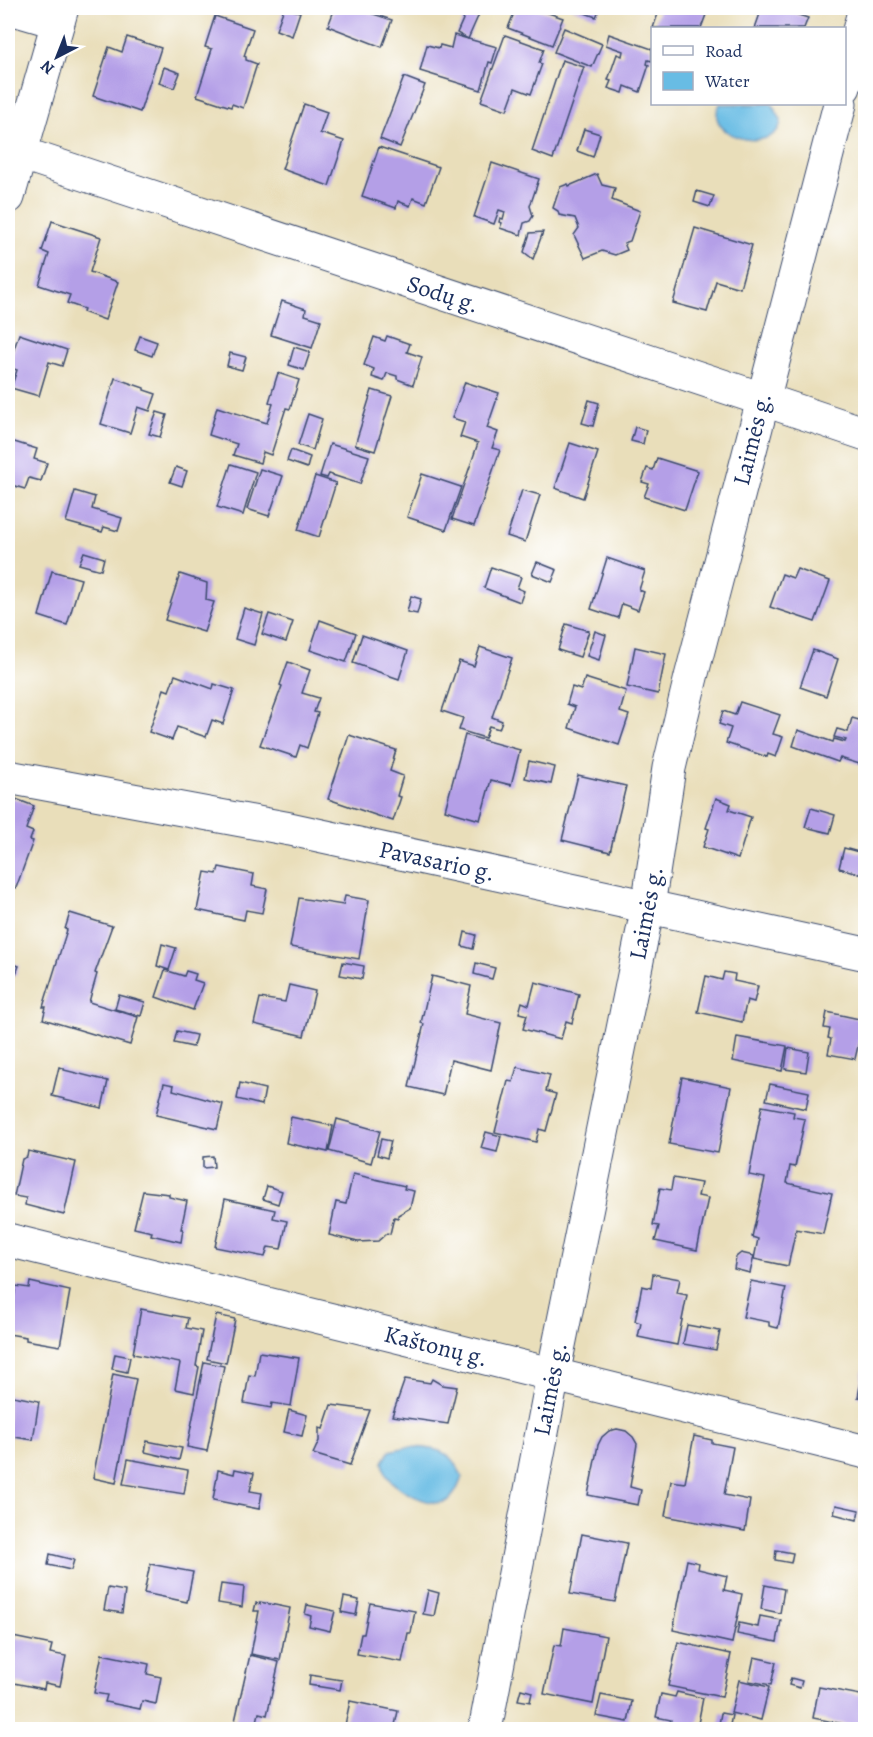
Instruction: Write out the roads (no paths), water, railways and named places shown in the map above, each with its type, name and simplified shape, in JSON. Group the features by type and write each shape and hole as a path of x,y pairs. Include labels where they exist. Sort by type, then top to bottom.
{"street":[{"path":"8,197 60,15 10,8"},
{"path":"846,79 865,8"},
{"name":"Laimės g.","path":"485,1730 553,1375 648,906 669,768 762,399 840,105"},
{"name":"Sodų g.","path":"20,153 866,434"},
{"name":"Pavasario g.","path":"8,777 290,829 866,954"},
{"name":"Kaštonų g.","path":"8,1240 866,1452"}],"water":[{"path":"720,105 773,105 781,120 778,130 771,136 750,140 729,133 721,126 717,112"},
{"path":"408,1447 427,1448 441,1452 453,1461 462,1477 450,1499 440,1503 423,1500 398,1487 387,1476 383,1462 390,1451"}]}
